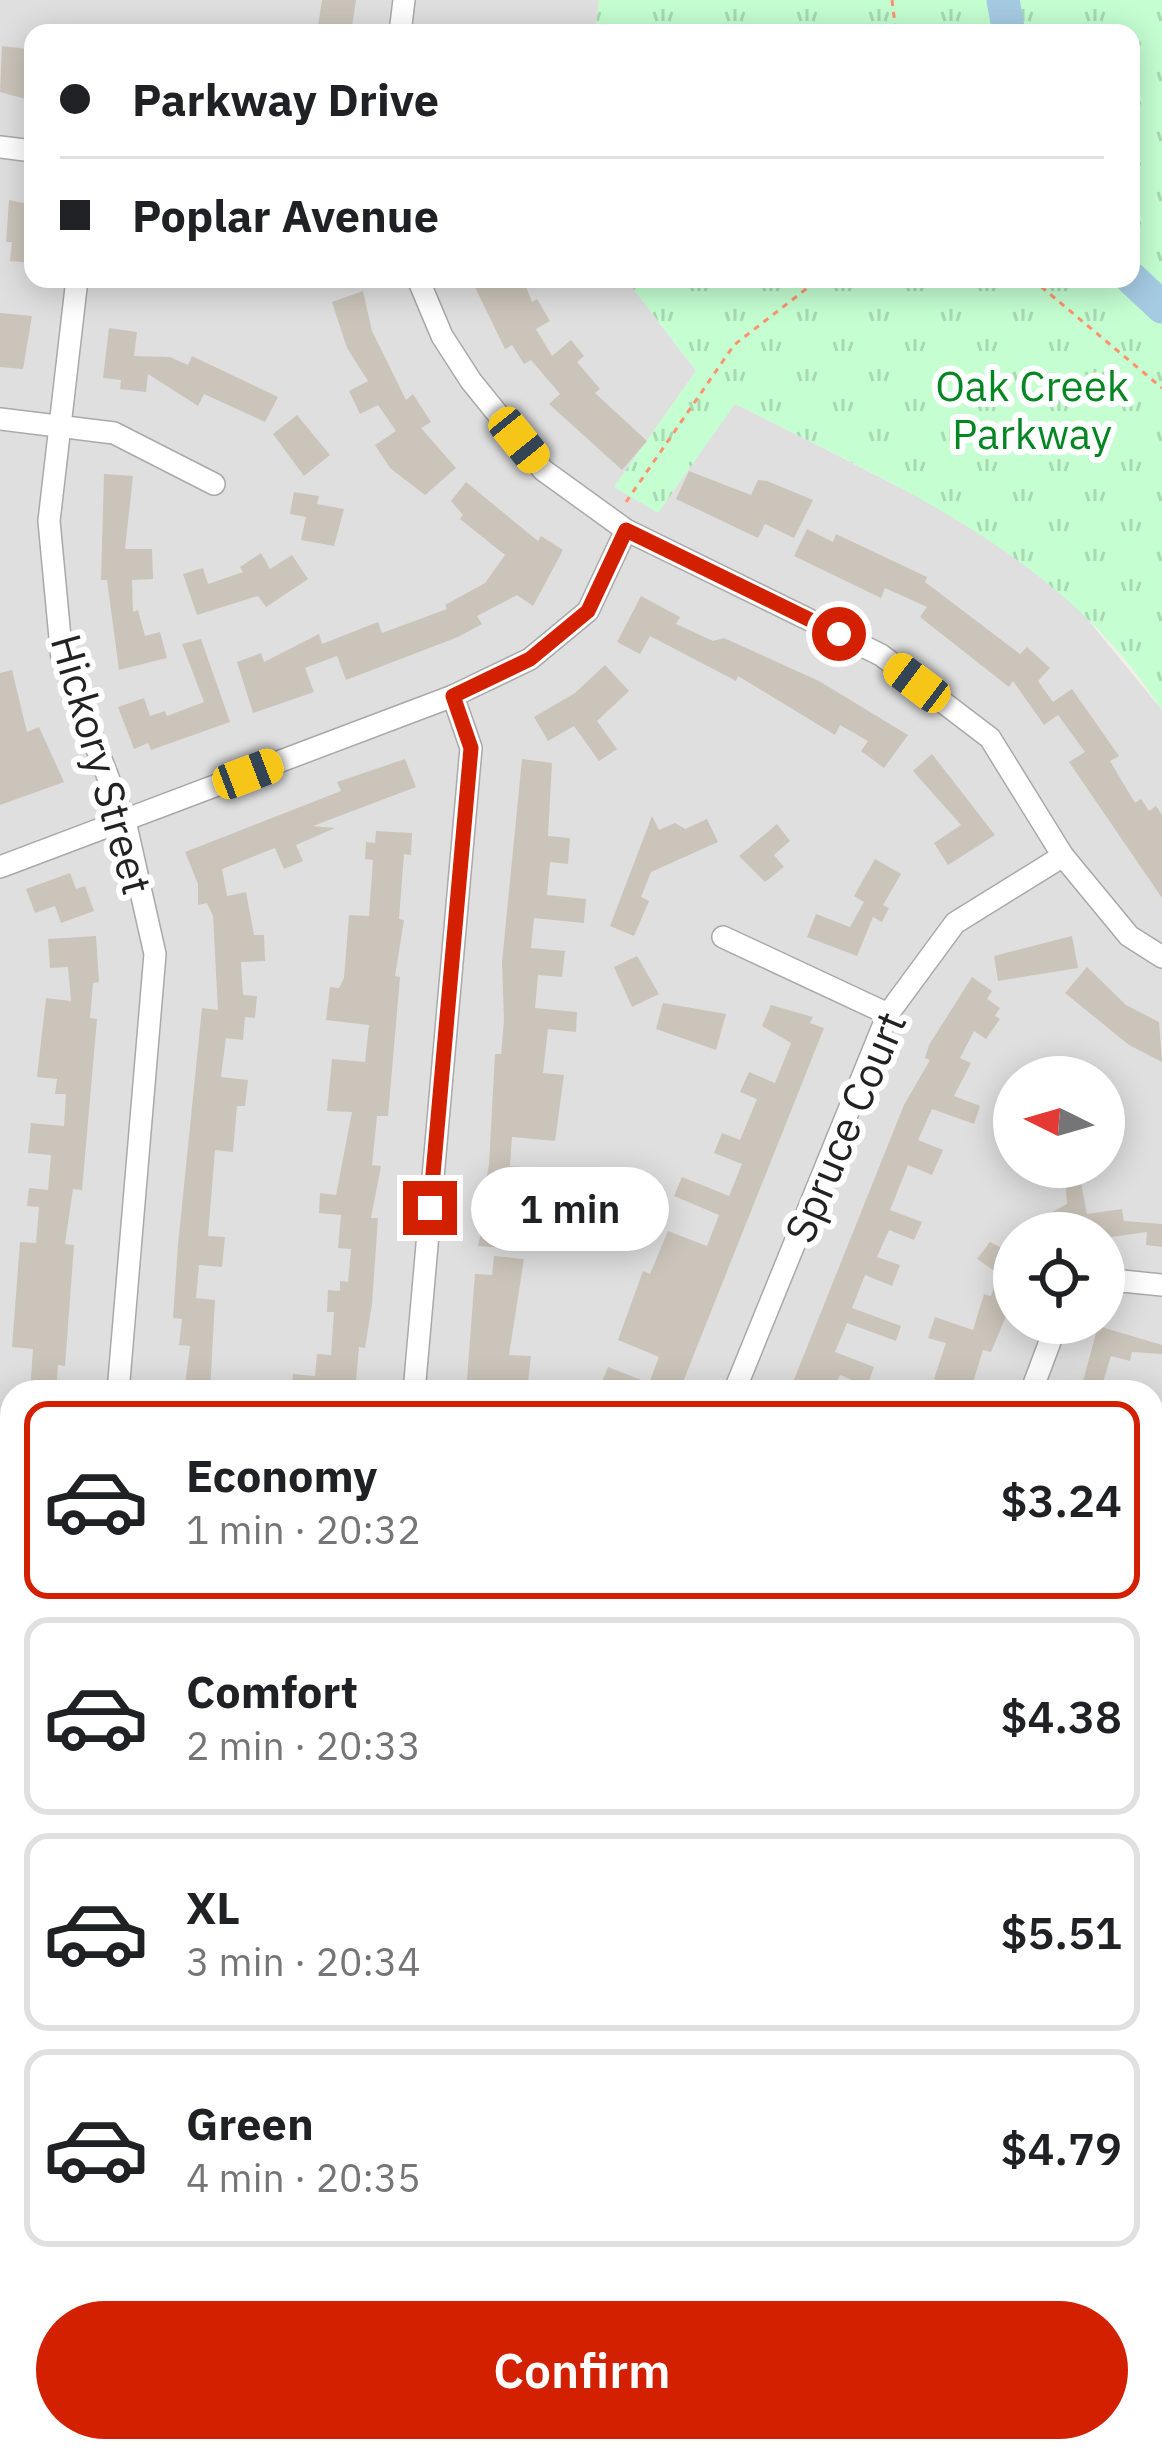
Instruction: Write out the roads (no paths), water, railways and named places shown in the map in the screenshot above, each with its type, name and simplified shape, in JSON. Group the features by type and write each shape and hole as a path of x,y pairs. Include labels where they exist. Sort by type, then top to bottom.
{"street":[{"name":"Hickory Street","path":"76,288 49,520 62,658 125,820 155,954 119,1380"},
{"path":"422,288 442,336 471,381 543,470 623,520 881,656 990,738 1064,856 1129,936 1162,957"},
{"path":"0,419 115,433 214,484"},
{"path":"0,867 453,696 530,659 588,611 623,520"},
{"path":"415,1380 471,748 453,696"},
{"name":"Spruce Court","path":"739,1380 888,1014 956,922 1064,856"},
{"path":"723,938 888,1014"},
{"path":"1125,1281 1162,1285"},
{"path":"1036,1380 1049,1344"}],"waterway":[{"path":"1003,0 1007,24"},
{"path":"1140,286 1162,307"}],"park label":[{"name":"Oak Creek Parkway","path":"1032,409"}]}
